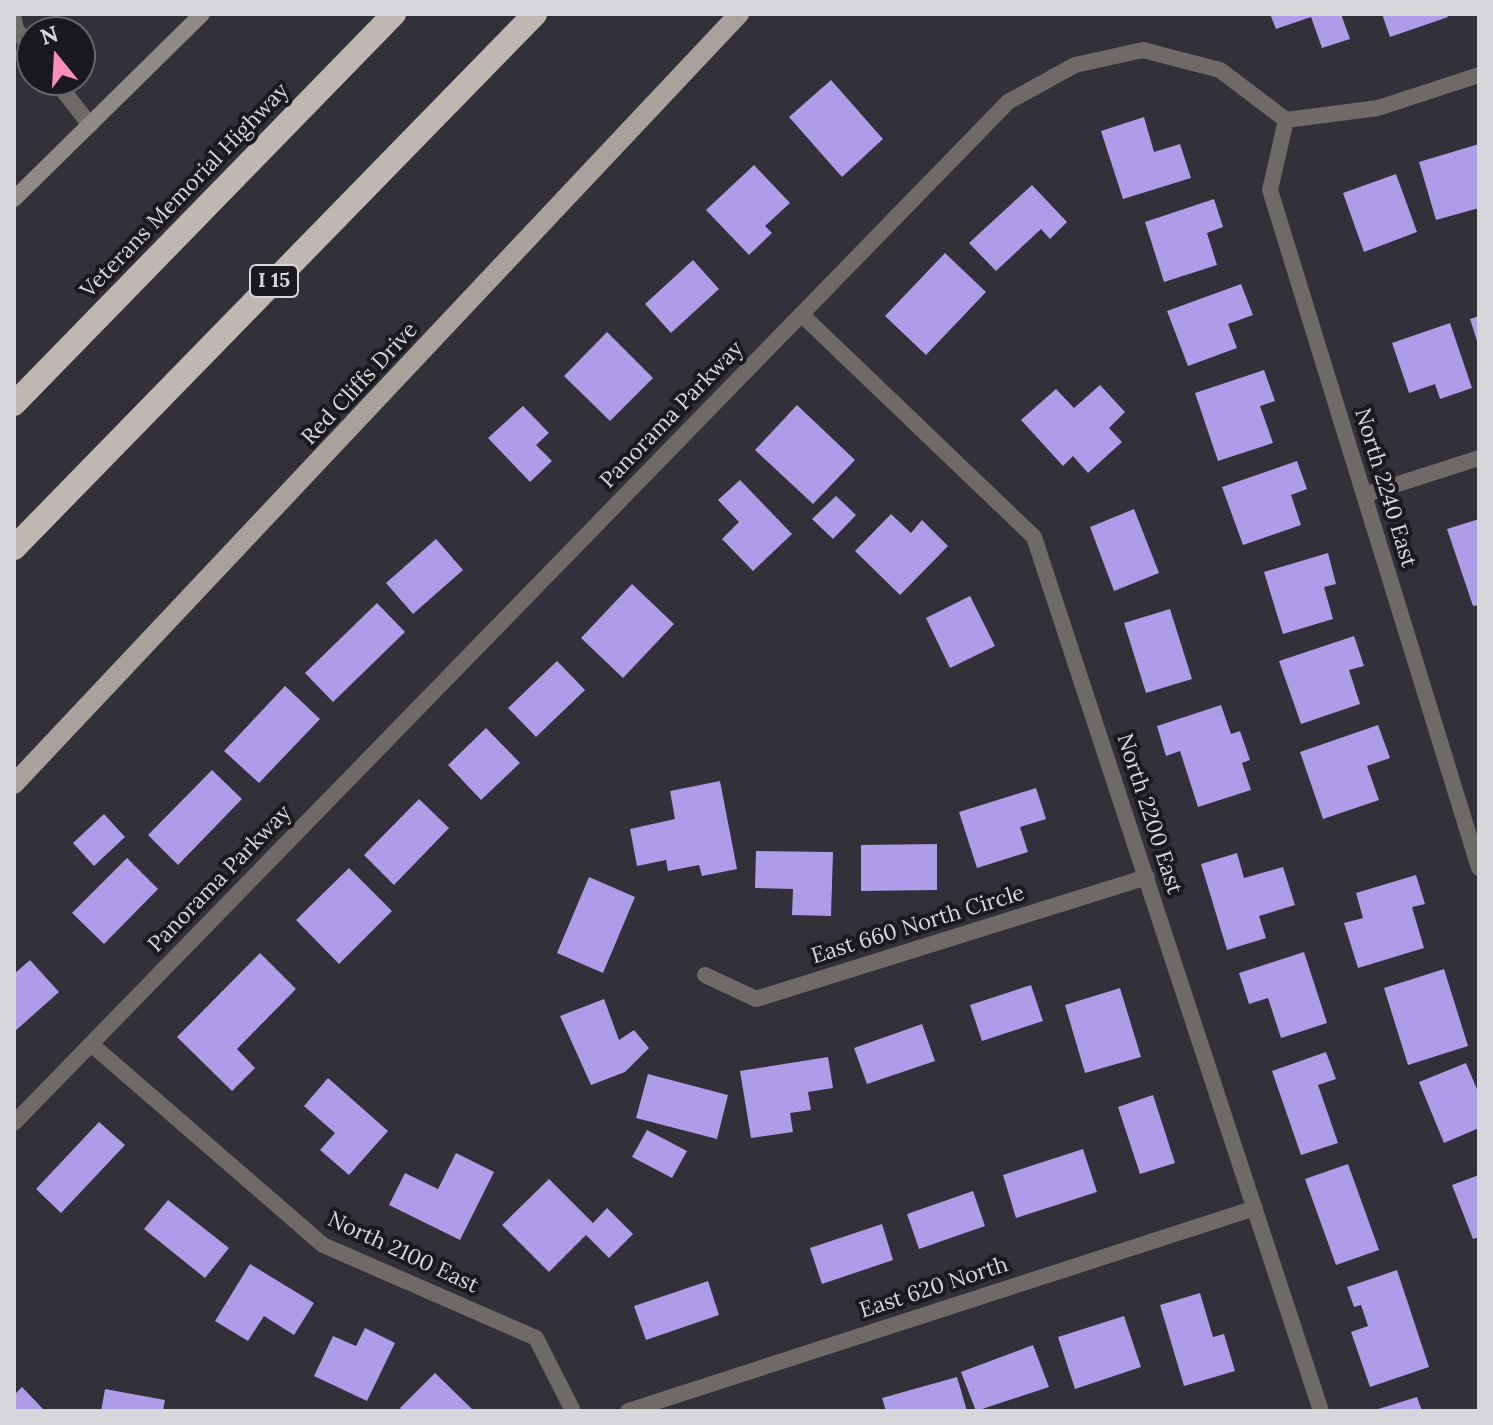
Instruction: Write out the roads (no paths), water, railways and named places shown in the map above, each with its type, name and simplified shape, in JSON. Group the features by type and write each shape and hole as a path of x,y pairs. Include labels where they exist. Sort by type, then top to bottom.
{"highway":[{"name":"Veterans Memorial Highway","path":"14,404 394,14"},
{"name":"I 15","path":"14,548 535,14"}],"main road":[{"path":"14,199 202,14"},
{"name":"Red Cliffs Drive","path":"14,784 739,14"}],"street":[{"name":"Panorama Parkway","path":"14,1123 1008,102 1075,65 1143,50 1180,57 1220,70 1286,120"},
{"path":"1286,120 1378,108 1479,75"},
{"path":"67,96 90,125"},
{"name":"North 2240 East","path":"1286,120 1270,190 1364,495 1474,833 1479,868"},
{"name":"North 2200 East","path":"801,314 1034,537 1321,1411"},
{"path":"1364,495 1479,458"},
{"name":"East 660 North Circle","path":"705,975 756,999 1147,877"},
{"name":"North 2100 East","path":"91,1044 323,1245 536,1338 573,1411"},
{"name":"East 620 North","path":"628,1411 1255,1208"}]}
